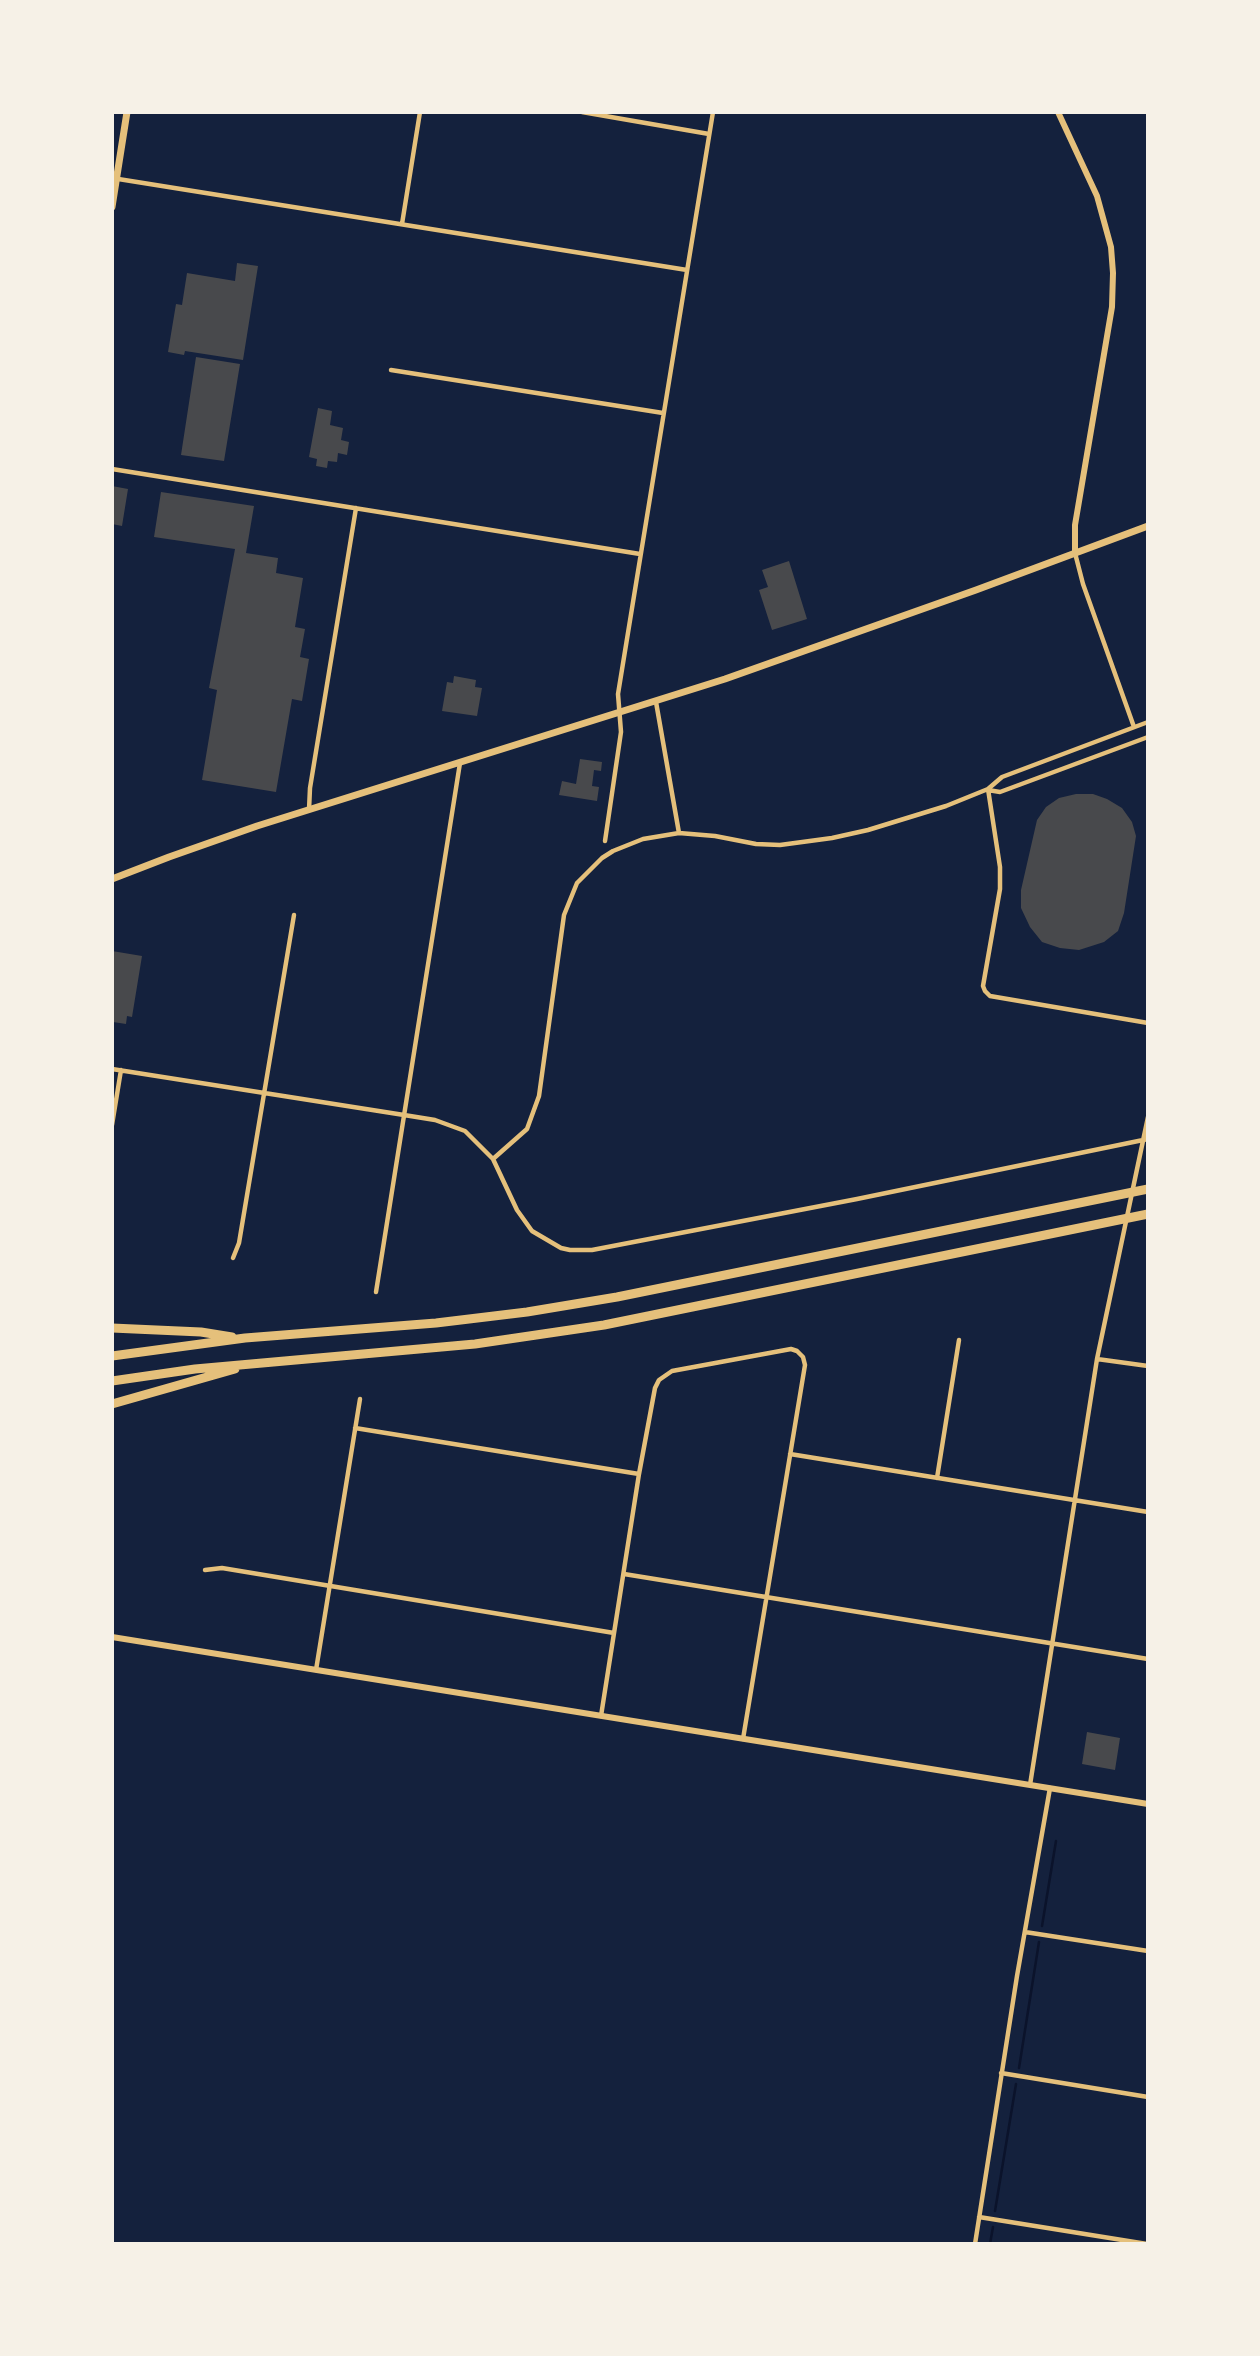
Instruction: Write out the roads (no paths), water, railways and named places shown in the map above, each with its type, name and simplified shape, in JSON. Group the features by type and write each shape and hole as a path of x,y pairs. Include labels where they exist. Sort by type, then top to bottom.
{"highway":[{"path":"112,1356 244,1339 436,1323 527,1312 617,1297 1148,1189"},
{"path":"112,1381 258,1363 475,1343 604,1325 1144,1215"},
{"path":"112,1328 201,1332 244,1339"},
{"path":"112,1404 258,1363"}],"main road":[{"path":"112,207 114,178 127,112"},
{"path":"112,879 169,856 309,810 656,702 829,643 1148,526"}],"street":[{"path":"402,224 420,112"},
{"path":"582,112 709,134"},
{"path":"605,841 621,732 618,694 713,112"},
{"path":"1058,112 1097,196 1111,247 1113,273 1112,307 1075,525 1075,552 1083,584 1134,727"},
{"path":"114,178 687,270"},
{"path":"391,370 663,413"},
{"path":"112,469 640,554"},
{"path":"309,810 310,788 356,508"},
{"path":"656,702 679,833"},
{"path":"493,1159 527,1129 539,1096 564,915 577,883 603,858 643,839 679,833 715,836 756,844 795,843 832,838 881,826 946,806 988,789 1002,777 1148,722"},
{"path":"988,789 1000,792 1148,737"},
{"path":"376,1292 460,763"},
{"path":"988,789 1000,867 1000,889 983,986 985,991 990,996 1148,1023"},
{"path":"233,1258 239,1243 294,915"},
{"path":"112,1069 435,1120 465,1131 493,1159 517,1210 532,1231 561,1248 592,1250 1148,1139"},
{"path":"112,1125 121,1070"},
{"path":"1030,1785 1097,1359 1148,1117"},
{"path":"937,1478 959,1340"},
{"path":"601,1716 655,1388 666,1374 785,1348 797,1351 805,1365 743,1739"},
{"path":"1097,1359 1148,1366"},
{"path":"316,1670 360,1399"},
{"path":"355,1428 639,1474"},
{"path":"789,1454 1148,1512"},
{"path":"205,1570 222,1568 614,1633"},
{"path":"623,1574 1148,1659"},
{"path":"112,1637 1148,1804"},
{"path":"975,2244 1050,1788"},
{"path":"1025,1932 1148,1951"},
{"path":"1001,2073 1148,2097"},
{"path":"979,2217 1147,2244"}],"waterway":[{"path":"1042,1926 1056,1841"},
{"path":"1019,2068 1039,1942"},
{"path":"995,2211 1016,2084"},
{"path":"990,2244 993,2227"}]}
